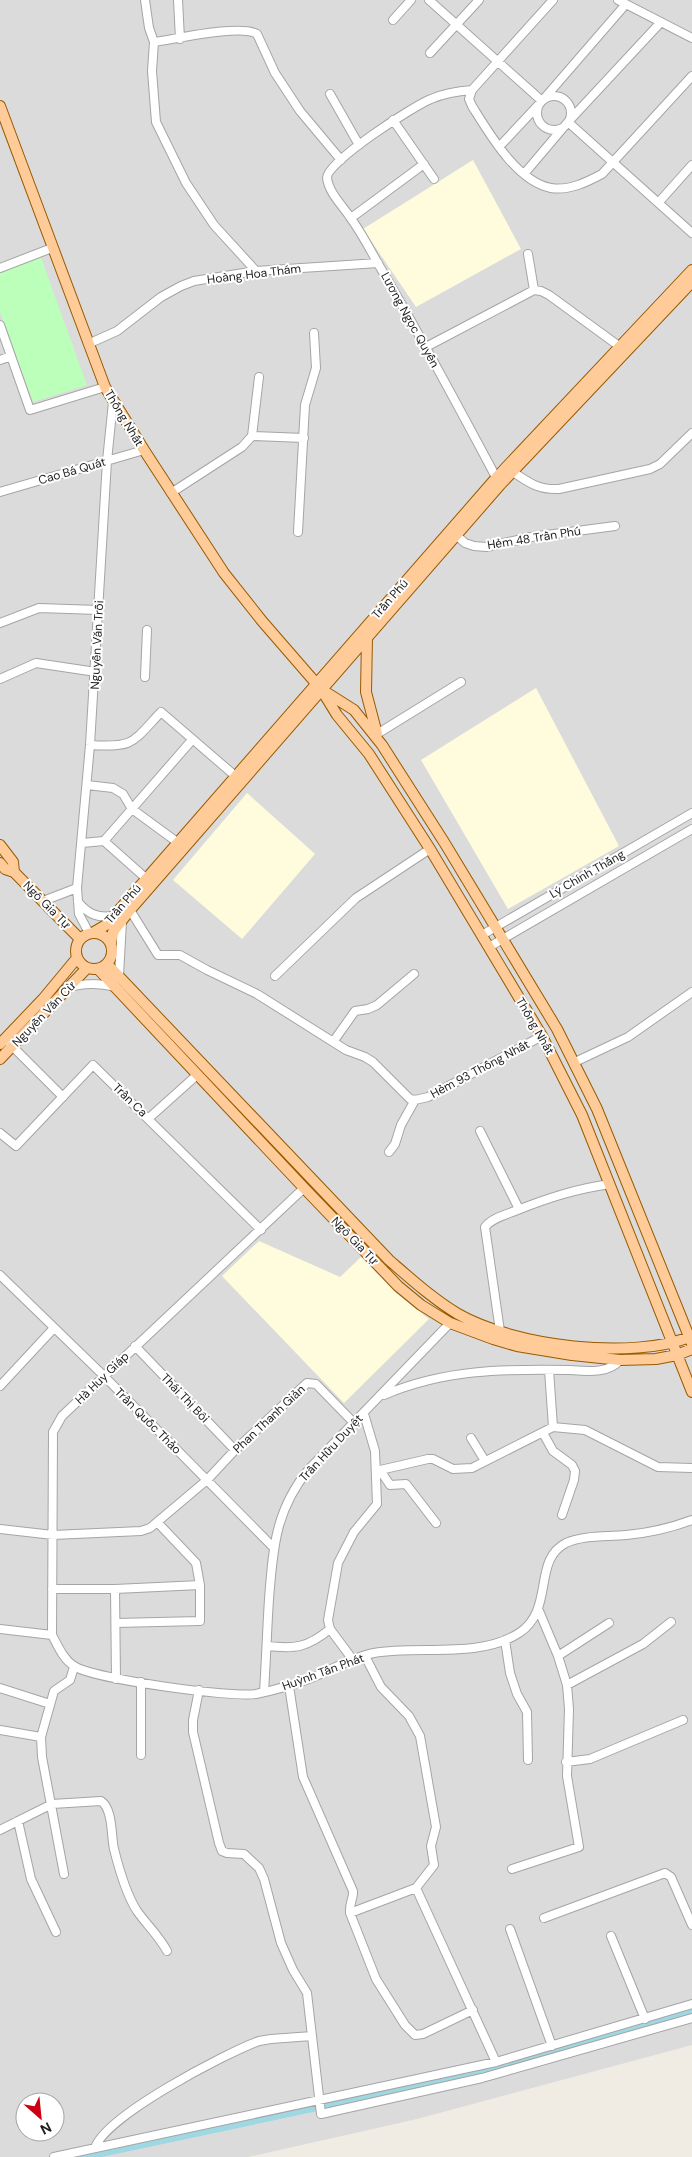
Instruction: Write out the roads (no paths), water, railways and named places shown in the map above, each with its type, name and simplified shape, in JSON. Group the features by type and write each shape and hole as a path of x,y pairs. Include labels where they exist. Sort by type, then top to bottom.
{"main road":[{"name":"Thống Nhất","path":"0,106 88,344 113,402 224,572 262,621 319,686 338,715 369,754 430,849 542,1036 582,1116 692,1392"},
{"name":"Trần Phú","path":"319,686 367,637 456,536 498,482 513,472 692,270"},
{"name":"Trần Phú","path":"111,943 118,918 149,880 498,482 623,349 692,282"},
{"path":"367,637 366,692 379,740 369,754"},
{"name":"Thống Nhất","path":"319,686 354,710 379,740 444,842 494,928 557,1029 575,1062 614,1149 691,1339"},
{"name":"Trần Phú","path":"92,933 130,910 177,842 238,778"},
{"path":"430,849 444,842"},
{"name":"Ngô Gia Tự","path":"0,845 13,862 14,872"},
{"name":"Ngô Gia Tự","path":"0,864 5,869 14,872 80,939"},
{"path":"92,933 104,935 111,943 112,954 98,967 82,966 77,958 76,948 80,939 92,933"},
{"name":"Nguyễn Văn Cừ","path":"0,1059 6,1043 77,958"},
{"name":"Ngô Gia Tự","path":"98,967 119,976 257,1139 398,1286 421,1305 450,1323 517,1346 620,1360 656,1359 677,1355 692,1349"},
{"name":"Ngô Gia Tự","path":"98,967 115,987 171,1039"},
{"name":"Nguyễn Văn Cừ","path":"6,1043 68,988 98,967"},
{"path":"542,1036 557,1029"},
{"name":"Ngô Gia Tự","path":"201,1071 266,1130 374,1244 420,1287 459,1314 522,1338 595,1347 642,1347 672,1344 691,1339"},
{"path":"257,1139 266,1130"},
{"path":"598,1154 614,1149"},
{"path":"304,1188 313,1178"},
{"path":"366,1252 374,1244"},
{"path":"450,1323 459,1314"}],"street":[{"path":"146,0 151,37 154,42 152,71 156,122 166,146 186,183 214,225 256,271"},
{"path":"178,0 180,38"},
{"path":"394,20 411,0"},
{"path":"429,0 542,101"},
{"path":"430,54 479,0"},
{"path":"553,0 472,90 470,99 472,106 499,147 524,174 538,183 551,188 569,188 602,174 692,76"},
{"path":"618,0 692,38"},
{"path":"499,147 542,101 626,4"},
{"path":"524,174 568,122 661,22"},
{"path":"154,42 235,30 258,34 275,73 300,111 341,160 393,120 431,99 450,92 472,90"},
{"path":"330,94 360,145"},
{"path":"557,97 566,102 571,112 568,122 559,129 553,130 543,126 539,122 537,111 542,101 547,98 557,97"},
{"path":"393,120 434,179"},
{"path":"568,122 692,233"},
{"name":"Lương Ngọc Quyến","path":"341,160 330,172 328,178 334,196 378,263 426,347 498,482"},
{"path":"350,218 424,164"},
{"path":"658,202 692,165"},
{"path":"0,268 52,248"},
{"path":"528,254 534,290"},
{"name":"Hoàng Hoa Thám","path":"88,344 122,328 162,297 181,286 256,271 378,263"},
{"path":"426,347 534,290 549,295 623,349"},
{"path":"0,325 30,410 105,387"},
{"path":"298,532 305,406 316,368 314,333"},
{"path":"0,360 11,356"},
{"path":"171,493 242,447 252,436 259,377"},
{"name":"Nguyễn Văn Trỗi","path":"92,933 81,920 77,888 96,672 107,461 113,402"},
{"path":"513,472 538,488 546,490 640,473 660,464 691,435"},
{"path":"252,436 304,438"},
{"name":"Cao Bá Quát","path":"0,492 144,450"},
{"name":"Hẻm 48 Trần Phú","path":"456,536 464,543 486,547 531,537 615,526"},
{"path":"0,623 39,608 98,610"},
{"path":"145,676 147,630"},
{"path":"0,679 29,666 42,663 96,672"},
{"path":"379,740 461,682"},
{"path":"90,745 116,747 126,745 135,739 161,712 238,778"},
{"path":"82,843 104,841 192,740"},
{"path":"87,785 113,788 123,794 132,808 177,842"},
{"name":"Lý Chính Thắng","path":"482,934 692,813"},
{"name":"Lý Chính Thắng","path":"489,947 692,829"},
{"path":"104,841 149,880"},
{"path":"643,842 649,854"},
{"path":"275,976 356,898 430,849"},
{"path":"43,901 77,888"},
{"path":"77,900 86,912 96,916 118,918 119,976"},
{"name":"Hẻm 93 Thống Nhất","path":"130,910 158,955 175,954 186,957 207,970 258,994 346,1050 373,1062 410,1099 415,1100 428,1096 542,1036"},
{"path":"333,1042 355,1011 368,1009 377,1004 414,974"},
{"path":"68,988 105,984 115,987"},
{"path":"575,1062 628,1037 692,992"},
{"path":"6,1043 63,1097"},
{"name":"Trần Ca","path":"0,1133 16,1146 93,1064 261,1230"},
{"path":"149,1118 201,1071"},
{"path":"389,1152 395,1144 401,1126 415,1100"},
{"path":"480,1131 520,1209"},
{"path":"500,1331 485,1227 488,1223 554,1195 610,1184"},
{"name":"Hà Huy Giáp","path":"52,1635 53,1432 62,1416 304,1188"},
{"name":"Trần Quốc Thảo","path":"0,1275 104,1376 273,1547"},
{"name":"Trần Hữu Duyệt","path":"264,1692 273,1547 281,1518 295,1488 309,1469 382,1396 450,1323"},
{"path":"0,1386 54,1328"},
{"name":"Thái Thị Bôi","path":"135,1346 236,1450"},
{"path":"382,1396 417,1383 447,1375 516,1369 602,1370 616,1364 620,1360"},
{"path":"549,1370 553,1427"},
{"name":"Phan Thanh Giản","path":"158,1523 207,1480 307,1383 316,1384 354,1423"},
{"path":"353,1660 330,1629 328,1620 338,1564 354,1532 377,1504 378,1470 373,1441 364,1414"},
{"path":"378,1470 423,1459 433,1459 453,1469 472,1468 553,1427 585,1430 658,1467 692,1468"},
{"path":"543,1433 553,1451 574,1468 574,1480 562,1515"},
{"path":"471,1438 485,1461"},
{"path":"378,1470 390,1485 406,1484 436,1524"},
{"name":"Huỳnh Tấn Phát","path":"74,1666 88,1672 116,1679 243,1694 264,1692 289,1686 353,1660 382,1652 448,1650 486,1645 505,1640 530,1625 539,1611 549,1560 557,1548 579,1539 626,1535 692,1520"},
{"path":"0,1529 53,1536 141,1531 158,1523 196,1563 200,1585 200,1621 116,1623"},
{"path":"52,1589 115,1589 200,1585"},
{"path":"115,1589 116,1679"},
{"path":"512,1869 579,1847 566,1762 569,1709 567,1685 558,1656 539,1611"},
{"path":"567,1685 643,1644 671,1622"},
{"path":"558,1656 609,1624"},
{"path":"0,1629 52,1635 63,1656 74,1666 70,1680 54,1691 41,1737 42,1757 64,1874"},
{"path":"267,1646 287,1648 307,1645 330,1629"},
{"path":"505,1640 510,1673 526,1712 528,1760"},
{"path":"350,1913 416,1888 434,1865 431,1846 436,1826 420,1736 409,1716 382,1687 365,1656"},
{"path":"141,1682 141,1755"},
{"path":"289,1686 303,1777 353,1891 354,1895 349,1905 350,1913 376,1979 411,2032 418,2036 473,2010"},
{"path":"0,1688 50,1704"},
{"path":"199,1690 193,1720 193,1732 220,1848 227,1853 244,1854 259,1868 264,1879 281,1943 310,2000 321,2114 482,2078 692,2018"},
{"path":"566,1762 590,1759 684,1720"},
{"path":"0,1730 41,1737"},
{"path":"0,1830 52,1804 101,1801 106,1806 114,1850 130,1898 167,1951"},
{"path":"18,1821 31,1879 56,1932"},
{"path":"544,1918 665,1873 671,1877 692,1925"},
{"path":"416,1888 496,2062"},
{"path":"510,1929 552,2046"},
{"path":"611,1936 645,2019"},
{"path":"54,2157 320,2102 496,2062 692,2004"},
{"path":"96,2148 100,2137 136,2107 187,2076 259,2041 312,2036"}],"waterway":[{"path":"80,2157 498,2068 692,2009"}]}
